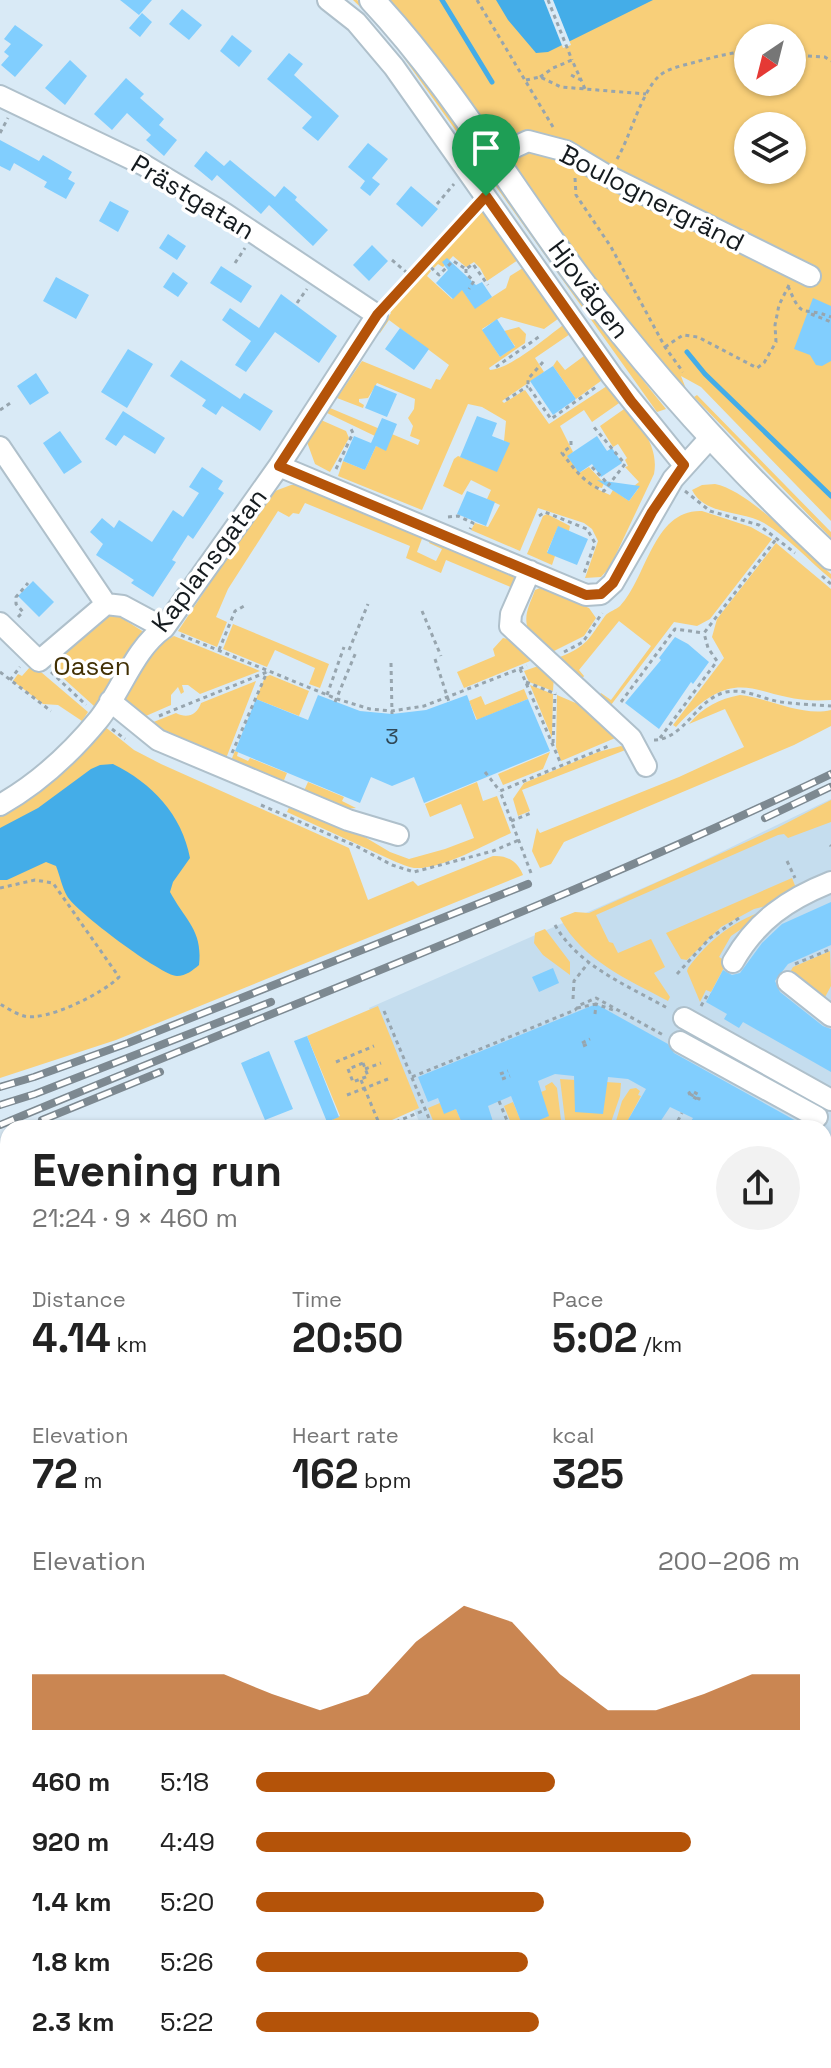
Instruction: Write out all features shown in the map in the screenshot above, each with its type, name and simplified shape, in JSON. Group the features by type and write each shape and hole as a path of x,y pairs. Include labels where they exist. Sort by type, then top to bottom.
{"main road":[{"name":"Hjovägen","path":"372,0 394,22 437,78 608,317 710,438 826,566"}],"street":[{"path":"328,0 356,22 394,67 612,376 684,465"},
{"name":"Prästgatan","path":"6,104 144,165 224,213 377,315"},
{"name":"Boulognergränd","path":"493,157 528,141 566,151 606,175 810,276"},
{"name":"Kaplansgatan","path":"0,805 39,778 100,718 151,637 164,628 279,466 377,315"},
{"path":"279,466 586,595 601,594 613,583 652,512 684,465 710,438"},
{"path":"0,447 106,604"},
{"path":"530,571 511,614 510,626 557,669 595,693 610,716 631,738 646,766"},
{"path":"7,623 39,661 106,604 123,606 164,628"},
{"path":"110,701 158,740 348,820 398,835"},
{"path":"733,962 752,932 767,916 786,903 831,882"},
{"path":"789,974 831,1016"},
{"path":"692,1014 831,1100"},
{"path":"680,1042 819,1119"}],"path":[{"path":"477,0 566,151 576,195 611,247 665,347 688,379"},
{"path":"548,0 586,91"},
{"path":"606,175 630,137 646,94 659,76 673,68 734,53"},
{"path":"806,56 825,57 831,54"},
{"path":"825,57 831,61"},
{"path":"526,80 540,77 572,60"},
{"path":"571,75 581,80"},
{"path":"540,77 561,87 646,94"},
{"path":"0,133 6,104"},
{"path":"437,204 467,169"},
{"path":"377,315 486,196"},
{"path":"235,263 249,242"},
{"path":"392,260 412,277"},
{"path":"425,262 439,275 453,261 466,269"},
{"path":"466,269 473,264 488,285"},
{"path":"466,269 466,274 474,281 469,289"},
{"path":"665,347 683,335 698,337 757,368 764,363 776,342 779,305 788,286 810,276"},
{"path":"297,303 312,283"},
{"path":"788,286 797,307 831,319"},
{"path":"496,367 540,336"},
{"path":"543,362 528,379 528,386 551,419 612,376"},
{"path":"506,400 528,386"},
{"path":"0,410 12,402"},
{"path":"571,441 571,446 562,453 576,473 604,491 625,464 593,426"},
{"path":"333,476 353,433 351,429"},
{"path":"592,467 608,484"},
{"path":"687,494 710,511 759,525 799,556"},
{"path":"539,516 545,512 587,529 595,543 581,579"},
{"path":"704,633 777,538"},
{"path":"826,566 831,584"},
{"path":"7,623 23,612 16,604 16,597 28,583"},
{"path":"349,650 368,604"},
{"path":"219,650 235,611 246,605"},
{"path":"594,609 603,611"},
{"path":"422,611 441,656"},
{"path":"164,628 336,701 392,713 448,700 435,659"},
{"path":"610,716 675,629 704,633"},
{"path":"659,740 717,661 708,648 704,633"},
{"path":"327,695 344,647"},
{"path":"336,701 356,652"},
{"path":"391,663 392,713"},
{"path":"520,668 561,764"},
{"path":"553,746 557,669"},
{"path":"0,672 51,711"},
{"path":"117,733 267,672"},
{"path":"233,750 267,672"},
{"path":"500,791 631,738 659,740 672,735 704,705 723,693 748,691 776,701 831,706"},
{"path":"485,772 500,791 531,873"},
{"path":"511,821 531,813"},
{"path":"0,888 35,880 53,883 62,900 119,977 98,993 42,1017 24,1016 0,1004"},
{"path":"677,974 710,938 748,913"},
{"path":"555,925 564,941 589,962 692,1014 710,995"},
{"path":"789,974 830,947"},
{"path":"573,999 574,981 589,962"},
{"path":"412,1077 596,998 680,1042"},
{"path":"595,1014 596,1004"},
{"path":"577,1008 596,1004 613,1012 617,1010"},
{"path":"384,1011 429,1120"},
{"path":"582,1043 589,1040"},
{"path":"336,1062 374,1046"},
{"path":"351,1055 356,1066"},
{"path":"363,1063 365,1069 368,1076 353,1082 348,1069 363,1063"},
{"path":"365,1069 381,1063"},
{"path":"501,1076 509,1073"},
{"path":"343,1078 351,1075"},
{"path":"361,1079 378,1120"},
{"path":"347,1095 388,1079"},
{"path":"691,1093 698,1097"},
{"path":"499,1101 507,1120"},
{"path":"401,1120 425,1110"},
{"path":"678,1120 682,1113"}],"shaded area":[{"path":"831,799 831,1120 418,1120 369,1008 684,870"}],"green space":[{"path":"353,0 365,7 382,28"},
{"path":"389,0 831,0 831,521 701,387 681,376 686,389 646,343 571,246 465,96"},
{"path":"388,36 627,360 666,409 657,412"},
{"path":"483,208 518,260 487,281 474,262 466,267 453,256 443,267 438,264 434,268 429,263"},
{"path":"426,265 431,271 427,276 452,299 464,287 475,308 506,288 510,276 526,266 562,316 544,329 501,317 482,329 500,357 515,346 504,331 519,327 526,334 525,343 489,368 509,364 567,322 573,332 535,358 544,372 502,401 504,403 525,390 549,424 610,384 622,401 592,422 584,410 560,426 573,452 568,456 579,473 589,467 604,483 602,488 597,489 610,495 613,490 629,501 638,489 634,486 639,482 625,467 628,466 627,458 618,444 613,447 600,426 627,407 648,439 654,455 654,474 610,567 601,577 585,578 598,541 592,529 584,523 538,508 520,551 471,530 475,523 488,527 500,505 487,499 491,490 471,480 462,495 443,486 458,456 497,471 509,443 504,441 506,421 482,407 468,404 422,510 338,476 343,461 365,470 376,446 386,450 375,436 327,413 330,408 418,445 420,440 410,436 413,426 408,418 414,409 415,399 377,383 368,398 359,399 363,408 337,398 362,361 431,389 436,379 440,380 449,365 389,320 379,331 391,313 387,308"},
{"path":"588,353 605,378 576,399 553,366 557,360 565,370"},
{"path":"697,395 831,532 831,538 694,397"},
{"path":"321,420 346,431 349,438 330,472 315,464 307,442"},
{"path":"715,484 729,489 760,509 831,574 831,579 764,523 706,504 692,490"},
{"path":"291,485 303,485 423,536 417,552 436,561 442,549 429,543 431,539 511,573 516,581 513,588 446,560 441,573 406,558 410,546 305,503 299,514 293,513 289,517 278,511 228,589 216,617 227,622 217,647 178,631 266,499 275,491"},
{"path":"702,511 751,527 772,539 710,619 697,626 674,622 611,705 599,696 601,693 611,700 651,646 619,621 579,670 584,676 581,681 559,662 560,657 582,645 607,614 620,606 653,547 672,521 686,513"},
{"path":"547,514 570,526 569,531 558,527 547,552 555,556 552,565 527,554 543,516"},
{"path":"776,543 831,589 831,700 805,700 750,688 735,688 718,693 699,705 676,727 673,725 724,658 712,637 717,619"},
{"path":"540,588 589,608 596,618 584,636 552,652 528,629 527,624 529,605 535,590"},
{"name":"Oasen","path":"110,614 117,615 147,634 96,707 50,663"},
{"path":"233,624 329,664 320,688 309,684 315,668 275,650 267,667 223,649"},
{"path":"174,636 260,671 200,694 188,685 182,685 184,692 181,694 178,687 171,695 171,705 139,719 122,701 155,638 169,639"},
{"path":"503,638 513,640 535,659 464,688 457,672 495,656 493,649"},
{"path":"28,661 88,712 82,721 58,705 43,704 13,681 30,667 26,663"},
{"path":"541,665 554,675 553,691 529,682 524,671"},
{"path":"270,675 309,691 299,716 256,699 265,677"},
{"path":"256,681 225,761 146,725 176,713 191,715 201,703"},
{"path":"530,685 553,694 552,738"},
{"path":"524,689 528,699 477,720 469,701 481,696 485,705"},
{"path":"557,695 592,710 620,736 561,761 556,747"},
{"path":"740,695 809,711 831,710 831,726 794,745 564,842 551,864 540,868 532,851 537,828 540,833 744,747 725,709 689,724 712,705"},
{"path":"104,726 134,750 161,764 349,848 368,900 413,881 418,886 493,856 512,860 523,875 116,1040 0,1078 0,812"},
{"path":"621,746 628,749 522,790 530,811 518,816 513,799 524,783 598,752"},
{"path":"235,751 238,752 237,756 248,761 250,758 287,773 282,785 230,763"},
{"path":"550,752 543,769 503,785 498,774"},
{"path":"308,782 344,797 342,801 356,808 343,809 303,793"},
{"path":"477,782 483,801 497,796 511,833 450,861 425,868 396,862 287,812 292,801 409,859 474,838 461,804 430,817 425,804"},
{"path":"831,800 831,822 788,838 784,834 778,835 596,915 618,953 651,939 665,967 654,973 670,997 668,1001 593,957 569,933 560,918 575,912 589,913 777,828"},
{"path":"792,878 798,893 754,909 721,927 687,960 681,959 666,933"},
{"path":"766,910 731,936 719,957 727,962 711,992 706,990 700,1002 688,968 722,933"},
{"path":"545,929 570,962 570,975 543,955 534,943 535,933"},
{"path":"830,951 831,986 824,999 788,976 793,967"},
{"path":"378,1006 419,1108 392,1120 331,1120 340,1116 307,1036"},
{"path":"560,1079 621,1083 612,1120 565,1120"},
{"path":"552,1082 557,1088 561,1120 526,1120 541,1092 546,1090 545,1086"},
{"path":"636,1088 641,1096 628,1120 616,1120 622,1101 630,1089"},
{"path":"513,1102 520,1120 510,1120 504,1106"},
{"path":"440,1103 444,1113 456,1109 461,1120 433,1120 428,1108"}],"water":[{"path":"496,0 653,0 548,52 536,53 508,20"},
{"path":"113,764 140,781 163,802 186,842 190,858 173,882 170,892 196,934 200,953 199,965 183,975 177,976 155,966 85,915 67,896 56,866 46,862 7,880 0,880 0,828 38,808 91,769"}],"pier":[{"path":"544,0 553,0 571,45 563,48"}],"building":[{"path":"120,0 152,0 139,15"},
{"path":"182,9 202,25 189,40 169,24"},
{"path":"142,13 152,22 140,37 129,28"},
{"path":"15,25 43,45 15,77 1,65 9,56 4,52 11,44 4,39"},
{"path":"232,35 252,51 239,67 220,51"},
{"path":"289,53 303,64 294,75 339,116 318,141 302,128 312,117 267,79"},
{"path":"70,60 87,76 65,105 45,88"},
{"path":"126,78 144,94 140,98 164,119 159,125 177,140 164,156 146,140 151,135 127,113 112,130 94,114"},
{"path":"0,140 39,161 43,155 72,172 68,179 75,183 66,199 44,187 47,182 14,163 10,171 0,166"},
{"path":"368,143 388,159 372,178 380,184 370,196 360,188 365,181 348,167"},
{"path":"206,151 224,166 230,160 275,197 284,186 328,230 313,246 269,205 261,214 217,175 212,181 194,166"},
{"path":"411,186 438,209 422,227 396,204"},
{"path":"110,201 129,211 118,232 99,221"},
{"path":"168,234 186,246 177,260 159,248"},
{"path":"372,245 388,261 369,281 353,265"},
{"path":"447,258 476,285 482,282 492,297 475,309 462,290 453,299 436,283 448,270 442,262"},
{"path":"221,266 252,286 241,303 210,283"},
{"path":"173,272 188,283 178,297 163,287"},
{"path":"56,277 89,295 76,319 43,301"},
{"path":"281,294 337,336 319,363 275,332 246,372 235,365 251,341 222,320 230,308 259,328"},
{"path":"813,298 831,306 831,361 822,366 816,365 810,355 794,349"},
{"path":"497,319 515,347 500,357 482,330"},
{"path":"400,328 429,349 414,370 385,349"},
{"path":"128,349 153,364 127,408 101,392"},
{"path":"181,360 240,399 244,393 273,411 260,431 222,406 216,415 202,406 206,400 170,376"},
{"path":"553,366 576,399 553,415 530,381"},
{"path":"36,373 49,393 30,405 17,386"},
{"path":"375,385 397,394 387,417 365,408"},
{"path":"123,411 165,438 155,454 124,435 116,446 105,439"},
{"path":"477,416 497,423 492,436 510,443 497,472 460,457"},
{"path":"382,418 397,424 386,451 376,446 365,470 343,461 354,436 371,443"},
{"path":"60,431 82,462 64,474 43,443"},
{"path":"597,436 607,451 612,448 622,463 601,477 592,464 579,473 567,456"},
{"path":"202,467 223,481 218,489 224,493 193,539 188,535 172,560 176,562 153,597 131,583 134,580 96,555 103,544 90,532 102,518 114,528 119,520 152,542 173,510 183,517 199,493 189,487"},
{"path":"597,480 640,486 629,501"},
{"path":"467,491 495,502 486,526 457,514"},
{"path":"558,526 588,539 577,565 547,553"},
{"path":"33,581 54,602 39,617 18,596"},
{"path":"675,637 709,662 693,684 691,682 659,729 625,703 661,660 659,658"},
{"path":"318,695 360,711 392,714 426,710 467,695 476,720 528,699 550,751 424,803 414,777 392,786 371,777 360,803 235,751 256,699 308,720"},
{"path":"831,902 831,945 788,964 775,981 780,992 831,1029 831,1072 743,1022 739,1028 724,1019 727,1014 706,1002 723,970 732,975 740,973 762,943 782,924"},
{"path":"553,968 559,983 539,992 532,977"},
{"path":"596,1004 668,1044 674,1053 794,1120 692,1120 670,1107 661,1120 628,1120 646,1089 628,1079 608,1077 603,1114 575,1112 574,1076 555,1074 538,1081 549,1116 540,1120 520,1120 511,1096 488,1106 492,1120 461,1120 456,1109 444,1114 438,1098 428,1102 418,1077"},
{"path":"307,1036 339,1117 326,1120 294,1041"},
{"path":"269,1051 293,1109 265,1120 241,1063"}],"waterway":[{"path":"442,0 492,82"},
{"path":"687,352 705,374 831,496"}],"railway":[{"path":"12,1120 522,912 831,774"},
{"path":"765,818 830,787"},
{"path":"0,1087 128,1043 528,884"},
{"path":"0,1105 271,1002"},
{"path":"42,1120 160,1072"}],"route":[{"path":"486,196 631,401 684,465 652,512 613,583 601,594 586,595 279,466 377,315 486,196"}]}
